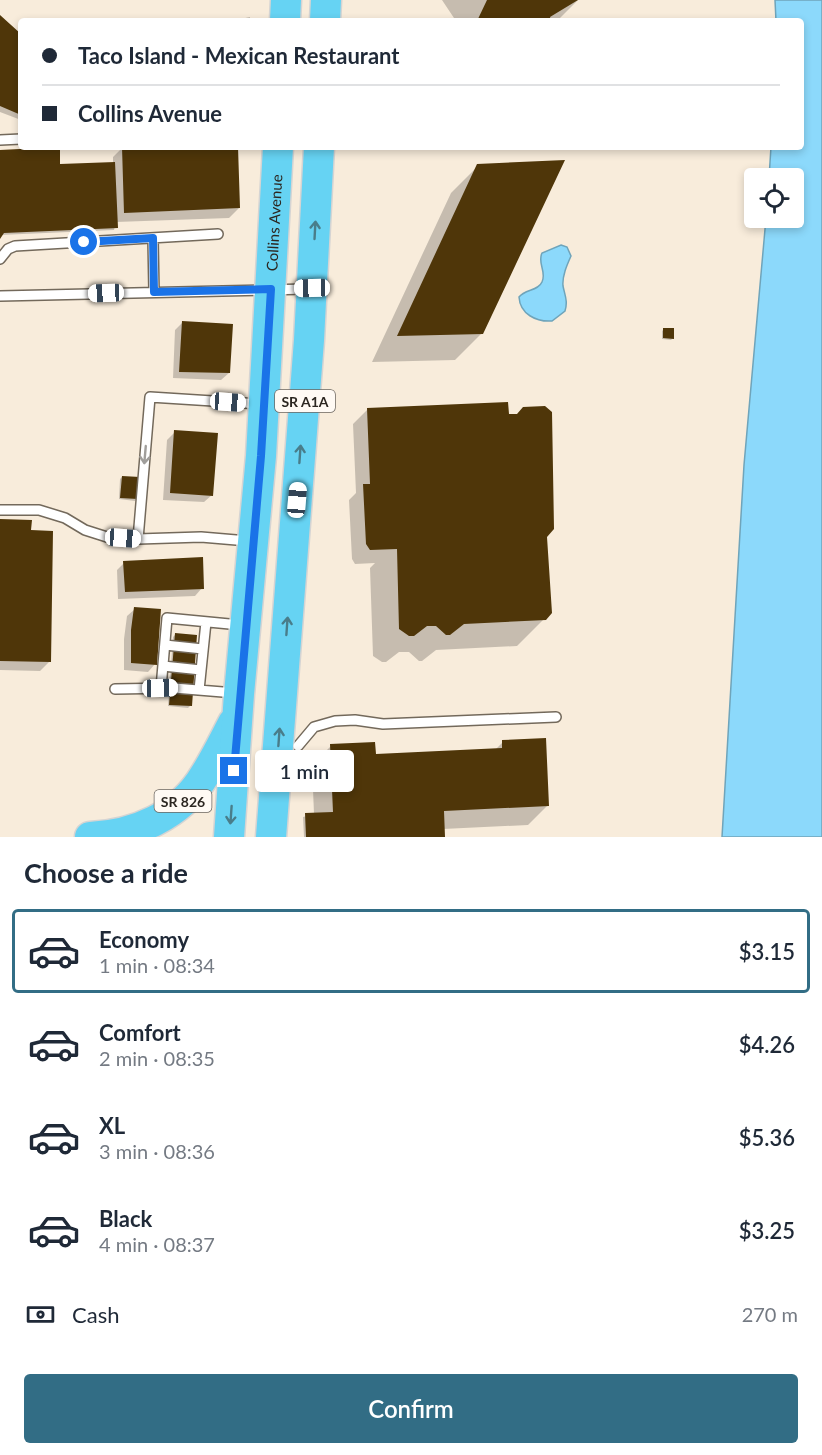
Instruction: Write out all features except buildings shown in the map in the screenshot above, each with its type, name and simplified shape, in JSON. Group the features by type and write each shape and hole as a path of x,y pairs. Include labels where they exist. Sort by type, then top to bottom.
{"main road":[{"path":"285,18 286,0"},
{"path":"325,18 326,0"},
{"name":"Collins Avenue","path":"229,837 264,404 278,150"},
{"name":"SR A1A","path":"271,837 312,288 319,150"},
{"name":"SR 826","path":"90,837 115,835 138,829 176,807 204,776 238,704"}],"lane":[{"path":"0,140 18,139"},
{"path":"0,259 8,249 15,246 218,234"},
{"path":"153,238 154,292"},
{"path":"0,296 312,288"},
{"path":"138,539 150,396 264,404"},
{"path":"0,510 39,510 107,537 138,539 201,537 254,542"},
{"path":"160,688 167,618 246,626"},
{"path":"198,690 206,622"},
{"path":"165,645 203,649"},
{"path":"163,666 201,670"},
{"path":"115,689 198,690 238,704"},
{"path":"298,746 314,727 335,721 355,720 383,724 556,717"}],"water":[{"path":"775,0 822,0 822,837 722,837 744,465 765,228 804,228 804,168 770,168 771,150 804,150 804,18 776,18"},
{"path":"561,245 567,247 571,256 563,278 565,311 552,321 540,320 530,316 522,308 519,297 538,287 542,282 542,253"}],"route":[{"path":"84,242 153,238 154,292 271,289 261,456 234,771"}]}
